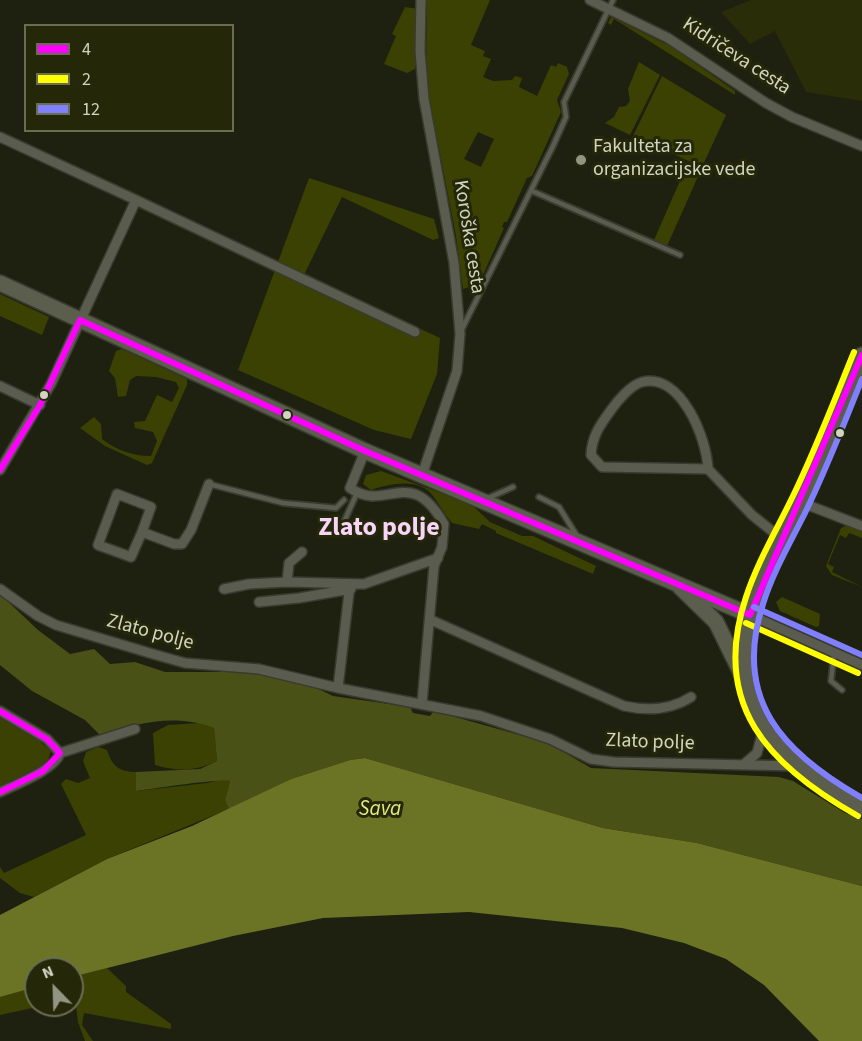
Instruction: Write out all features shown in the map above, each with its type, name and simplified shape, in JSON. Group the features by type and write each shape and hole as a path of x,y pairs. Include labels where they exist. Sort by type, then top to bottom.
{"main road":[{"path":"0,283 366,451 750,615"},
{"path":"862,355 750,615 745,663 747,682 763,731 794,766 862,808"},
{"path":"676,582 716,622 737,668 747,682"}],"street":[{"name":"Koroška cesta","path":"421,0 420,51 424,99 454,263 460,334 457,371 422,475"},
{"name":"Kidričeva cesta","path":"590,0 611,4 668,38 766,103 792,117 862,146"},
{"path":"0,137 415,332"},
{"path":"0,470 40,405 136,200"},
{"path":"708,469 602,467 591,455 592,446 597,429 628,391 641,382 656,381 667,384 689,410 708,452 708,469 752,515 783,539"},
{"path":"0,386 40,405"},
{"path":"366,451 350,488 357,493 371,496 407,491 422,496 444,524 445,530 434,566 422,703"},
{"path":"142,532 174,544 182,544 191,530 209,484"},
{"path":"117,494 151,507 142,532 131,557 98,545 117,494"},
{"path":"800,502 862,526"},
{"path":"287,582 289,563 302,552"},
{"path":"259,602 299,598 380,580 426,560 438,558"},
{"path":"225,589 249,584 287,582 351,587"},
{"path":"338,688 351,587"},
{"name":"Zlato polje","path":"0,589 38,616 56,625 153,654 185,663 259,669 338,688 481,716 549,739 591,759 614,762 794,766"},
{"path":"750,615 862,665"},
{"name":"Zlato polje","path":"431,620 624,706 637,709 666,707 691,697"},
{"path":"0,711 47,739 60,753"},
{"path":"60,753 135,729"},
{"path":"743,765 757,753 763,731"},
{"path":"0,792 48,768 58,759 60,753"}],"lane":[{"path":"460,334 518,212 532,191 566,117 564,102 611,4"},
{"path":"532,191 680,255"},
{"path":"209,484 304,507 336,508 344,500"},
{"path":"482,500 513,487"},
{"path":"344,532 343,524 357,493"},
{"path":"539,497 559,507 581,543"},
{"path":"834,653 831,681 842,690"}],"shaded area":[{"path":"427,0 490,0 471,45 485,51 483,56 491,59 483,77 493,81 512,80 515,76 522,78 519,87 537,96 551,65 556,67 558,63 567,67 569,74 557,100 561,112 532,176 527,178 507,222 504,222 502,227 504,228 479,284 463,289 456,236 426,72","holes":["478,132 494,139 481,167 464,159"]},
{"path":"751,0 862,0 862,101 806,92 775,31 750,44 721,12"},
{"path":"405,7 418,9 415,69 407,73 384,64 396,36 392,34"},
{"path":"611,17 672,47 735,91 735,95 614,19 611,25 608,23"},
{"path":"639,62 660,75 630,135 605,123 614,117 619,107 626,106 630,101 628,89"},
{"path":"662,76 726,115 702,167 633,136"},
{"path":"687,165 700,172 667,246 654,240"},
{"path":"309,178 434,219 439,238 433,240 342,197 304,275 440,338 437,374 411,439 374,430 238,370"},
{"path":"0,294 49,317 42,335 0,316"},
{"path":"122,349 187,379 187,385 152,463 147,465 105,446 80,428 94,417 101,424 102,439 107,443 131,454 151,456 157,441 153,432 135,428 134,422 145,421 157,395 172,402 179,388 176,382 156,377 136,376 130,380 126,396 118,397 115,378 109,371 116,351"},
{"path":"381,471 471,504 490,522 522,536 533,536 596,566 593,574 496,533 482,524 479,529 452,523 433,496 420,486 395,484 371,490 363,484 366,475"},
{"path":"850,524 862,529 862,538 849,533 846,538 840,535 828,564 834,567 832,572 862,587 832,575 826,566 841,528"},
{"path":"0,594 38,630 70,654 94,649 110,664 135,662 165,672 259,672 302,681 333,696 410,707 413,713 430,716 434,711 548,743 591,768 779,777 793,781 845,813 862,819 862,886 697,843 603,828 365,758 350,760 291,779 229,809 225,800 230,781 225,780 136,791 136,772 200,769 217,761 214,728 171,720 142,724 100,735 85,720 32,691 0,665"},
{"path":"782,597 820,614 819,626 816,627 780,611 776,602"},
{"path":"0,715 31,734 51,751 47,763 0,790"},
{"path":"200,723 214,728 217,761 202,767 187,769 171,769 155,765 153,733 168,725"},
{"path":"98,747 107,750 117,767 125,771 136,772 136,791 225,779 230,781 225,800 229,809 107,859 34,897 20,893 0,878 0,867 4,873 86,835 61,784 66,779 78,783 90,778 83,761 86,752"},
{"path":"107,968 126,986 126,992 171,1024 171,1029 84,1013 84,974"},
{"path":"24,990 24,1010 0,1015 0,997"},
{"path":"77,1017 83,1017 82,1025 93,1041 85,1041"}],"water":[{"name":"Sava","path":"365,758 603,828 697,843 862,886 862,1041 819,1041 764,985 726,959 684,943 622,928 469,912 323,918 233,936 84,974 84,957 24,957 24,990 0,997 0,915 107,859 192,826 291,779 350,760"}],"transit line":[{"name":"4","path":"0,470 40,405 80,320 365,451 750,615 862,355"},
{"name":"2","path":"854,352 809,462 750,584 737,635 736,670 742,701 755,728 774,753 798,776 826,797 858,816"},
{"name":"12","path":"862,379 835,447 767,592 755,638 754,668 760,696 771,720 788,742 834,781 862,798"},
{"name":"12","path":"754,607 862,655"},
{"name":"2","path":"746,623 858,673"},
{"name":"4","path":"0,711 47,739 60,753 43,771 0,792"}],"place":[{"name":"Fakulteta za organizacijske vede","path":"581,160"}],"district":[{"name":"Zlato polje","path":"379,529"}]}
